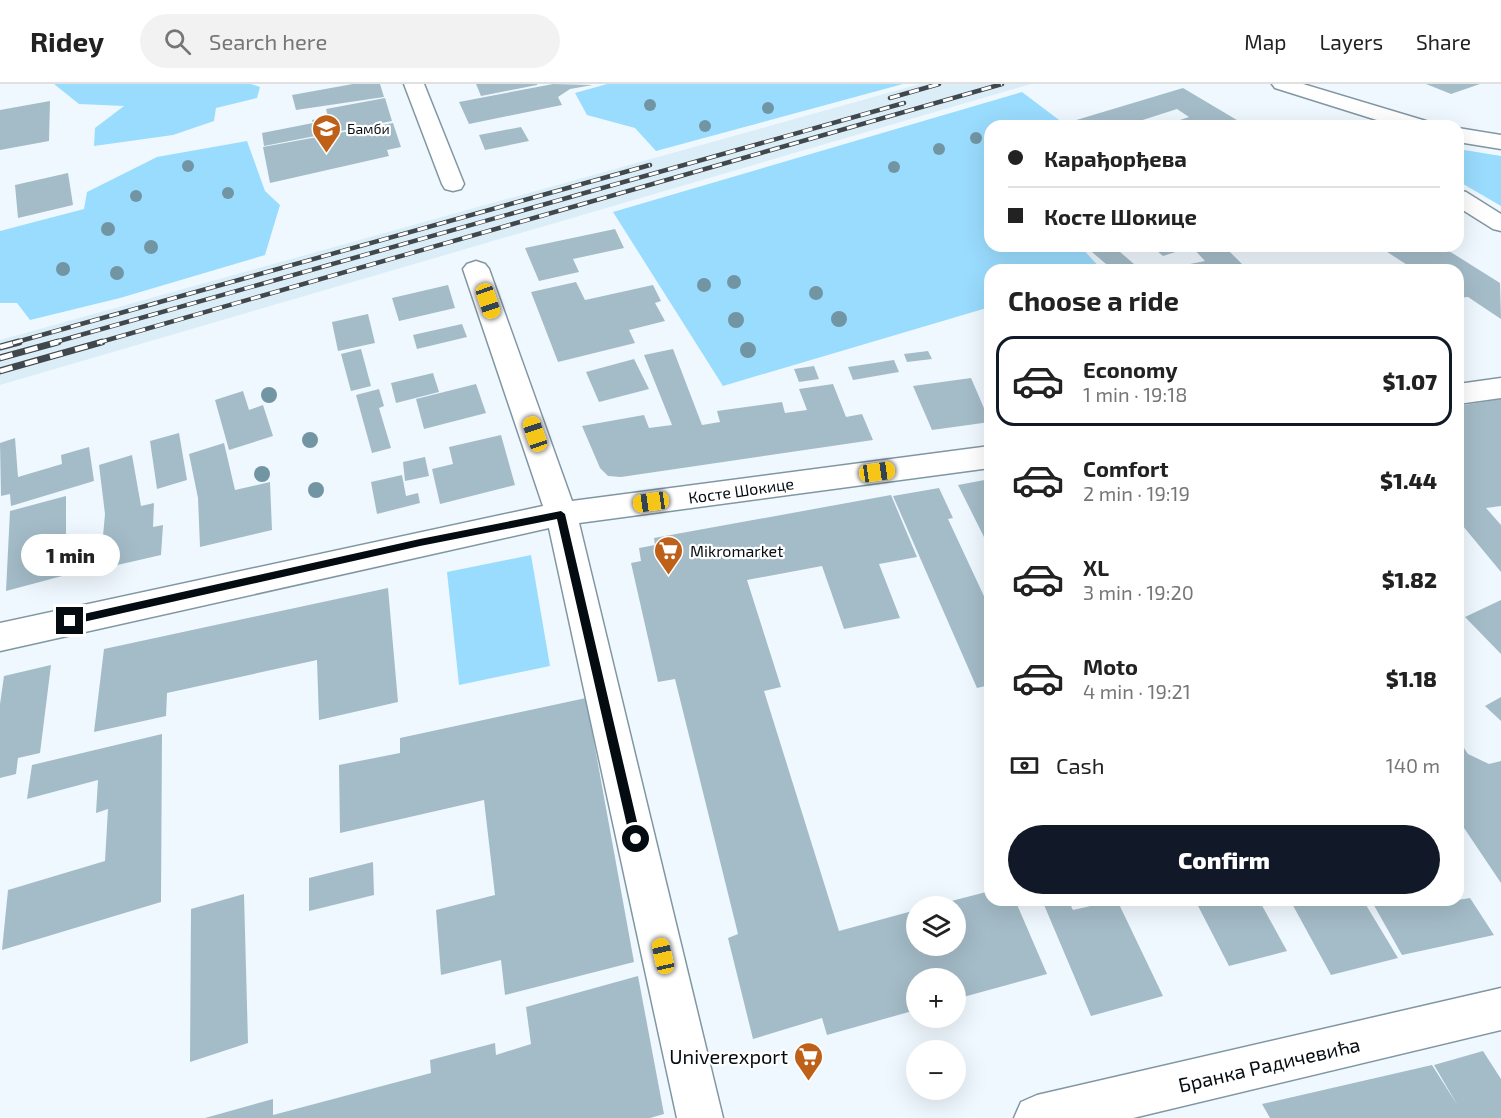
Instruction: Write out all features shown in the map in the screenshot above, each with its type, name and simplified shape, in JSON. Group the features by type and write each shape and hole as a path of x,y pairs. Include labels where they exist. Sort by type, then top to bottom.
{"street":[{"path":"414,84 453,184"},
{"path":"1268,84 1327,120"},
{"path":"1282,84 1399,120"},
{"path":"1464,136 1501,142"},
{"path":"1464,201 1501,224"},
{"path":"476,269 561,514 700,1118"},
{"path":"1464,393 1501,388"},
{"name":"Косте Шокице","path":"0,636 561,514 984,457"},
{"name":"Бранка Радичевића","path":"1037,1118 1501,1009"}],"shaded area":[{"path":"54,84 251,84 260,87 257,98 216,108 214,121 173,135 94,146 95,128 124,106 79,104"},
{"path":"607,84 903,84 656,151 635,128 587,115 575,93"},
{"path":"920,84 1031,84 0,385 0,340"},
{"path":"1022,92 1059,120 984,120 984,252 1086,252 1096,264 984,264 984,309 723,386 613,212"},
{"path":"247,141 265,191 280,205 265,255 120,298 30,320 17,303 0,303 0,231 84,209 87,192 157,157"},
{"path":"1464,150 1501,156 1501,206 1464,184"},
{"path":"531,555 550,666 459,685 447,572"}],"building":[{"path":"353,84 380,84 384,97 296,110 292,95"},
{"path":"476,84 537,84 537,85 481,96"},
{"path":"553,84 593,85 570,89 558,97 562,105 469,124 459,102"},
{"path":"1426,84 1480,84 1451,94"},
{"path":"1183,88 1237,120 1180,120 1189,117 1177,109 1143,120 1076,120"},
{"path":"385,98 392,121 264,146 262,133 313,123 312,120 328,117 326,109"},
{"path":"50,101 49,141 0,150 0,110"},
{"name":"Бамби","path":"393,123 401,147 387,150 389,156 270,183 263,147"},
{"path":"521,127 529,141 485,150 479,135"},
{"path":"68,173 73,205 18,218 15,185"},
{"path":"615,229 624,248 573,259 579,272 539,281 525,248"},
{"path":"1092,252 1120,252 1134,264 1106,264"},
{"path":"1158,252 1176,252 1163,256"},
{"path":"1197,252 1230,252 1242,264 1190,264 1205,261"},
{"path":"1387,252 1451,252 1500,283 1501,319 1468,297 1464,297 1464,264 1406,264"},
{"path":"576,282 585,300 653,285 661,301 655,303 665,321 629,330 635,343 558,362 531,292"},
{"path":"448,285 455,308 399,321 392,298"},
{"path":"368,314 375,343 338,351 332,322"},
{"path":"462,324 467,337 417,349 413,335"},
{"path":"361,349 371,386 351,391 341,354"},
{"path":"673,349 702,425 720,422 717,411 782,402 785,413 807,410 799,389 833,384 846,417 862,414 873,440 621,477 608,476 600,468 582,426 644,415 649,428 672,425 644,355"},
{"path":"928,351 932,359 907,362 904,354"},
{"path":"634,359 649,389 599,402 586,372"},
{"path":"894,360 899,372 853,380 848,367"},
{"path":"814,366 819,379 799,382 794,369"},
{"path":"433,373 439,392 396,403 391,383"},
{"path":"971,378 984,408 984,423 932,430 913,386"},
{"path":"476,384 486,413 424,429 416,399"},
{"path":"379,389 384,406 379,408 391,448 372,453 356,395"},
{"path":"243,391 249,410 263,405 273,436 229,450 215,400"},
{"path":"1501,399 1501,506 1486,508 1501,525 1501,572 1464,527 1464,405"},
{"path":"179,433 187,480 157,489 150,441"},
{"path":"501,435 515,485 440,504 432,469 453,464 449,447"},
{"path":"15,438 18,477 62,464 61,455 89,447 94,481 11,506 10,494 1,496 0,443"},
{"path":"224,443 235,490 270,482 272,530 200,547 198,498 189,454"},
{"path":"132,455 141,506 154,503 153,527 163,525 161,555 100,569 105,514 99,465"},
{"path":"425,457 429,476 405,481 403,462"},
{"path":"402,475 406,496 418,493 420,503 377,514 371,482"},
{"path":"984,480 984,537 958,485"},
{"path":"939,488 953,518 948,519 984,596 984,686 977,688 893,496"},
{"path":"891,495 917,557 879,564 900,618 844,629 822,566 747,580 781,687 764,691 839,931 906,913 906,956 966,956 966,897 984,893 984,906 1018,906 1047,974 966,996 966,968 906,968 906,1013 827,1035 822,1018 753,1039 728,938 738,934 675,679 658,682 631,563 641,561 639,548 655,545 654,538"},
{"path":"66,496 66,575 6,591 10,511"},
{"path":"388,588 398,702 319,720 317,660 167,693 166,716 94,732 104,649"},
{"path":"1501,600 1501,654 1465,617"},
{"path":"51,665 40,753 18,758 16,774 0,778 0,704 4,676"},
{"path":"1501,697 1501,721 1485,706"},
{"path":"586,698 634,962 505,995 501,960 441,975 436,910 495,895 484,800 340,833 339,765 400,753 400,738"},
{"path":"162,734 161,902 2,950 8,890 105,861 108,809 96,813 98,780 27,799 32,765"},
{"path":"1464,748 1468,754 1489,764 1501,761 1501,883 1464,828"},
{"path":"373,862 374,895 309,911 309,878"},
{"path":"244,894 248,1043 190,1062 191,909"},
{"path":"1470,898 1494,935 1402,955 1374,906 1464,906 1464,899"},
{"path":"1045,906 1071,906 1073,910 1091,906 1120,906 1163,996 1091,1016"},
{"path":"1198,906 1262,906 1287,951 1229,966"},
{"path":"1293,906 1367,906 1398,958 1331,975"},
{"path":"638,976 664,1114 650,1118 205,1118 273,1099 273,1115 431,1073 430,1060 495,1043 496,1055 531,1044 526,1007"},
{"path":"1483,1051 1501,1079 1501,1118 1270,1118 1262,1104 1432,1065 1458,1106 1434,1065"}],"railway":[{"path":"890,98 939,84"},
{"path":"97,343 1002,84"},
{"path":"52,343 904,103"},
{"path":"13,343 650,165"},
{"path":"0,347 19,342"},
{"path":"0,358 58,342"},
{"path":"0,371 102,342"}],"place":[{"name":"Бамби","path":"326,154"},
{"name":"Mikromarket","path":"669,576"},
{"name":"Univerexport","path":"809,1082"}],"route":[{"path":"70,621 561,514 636,839"}]}
